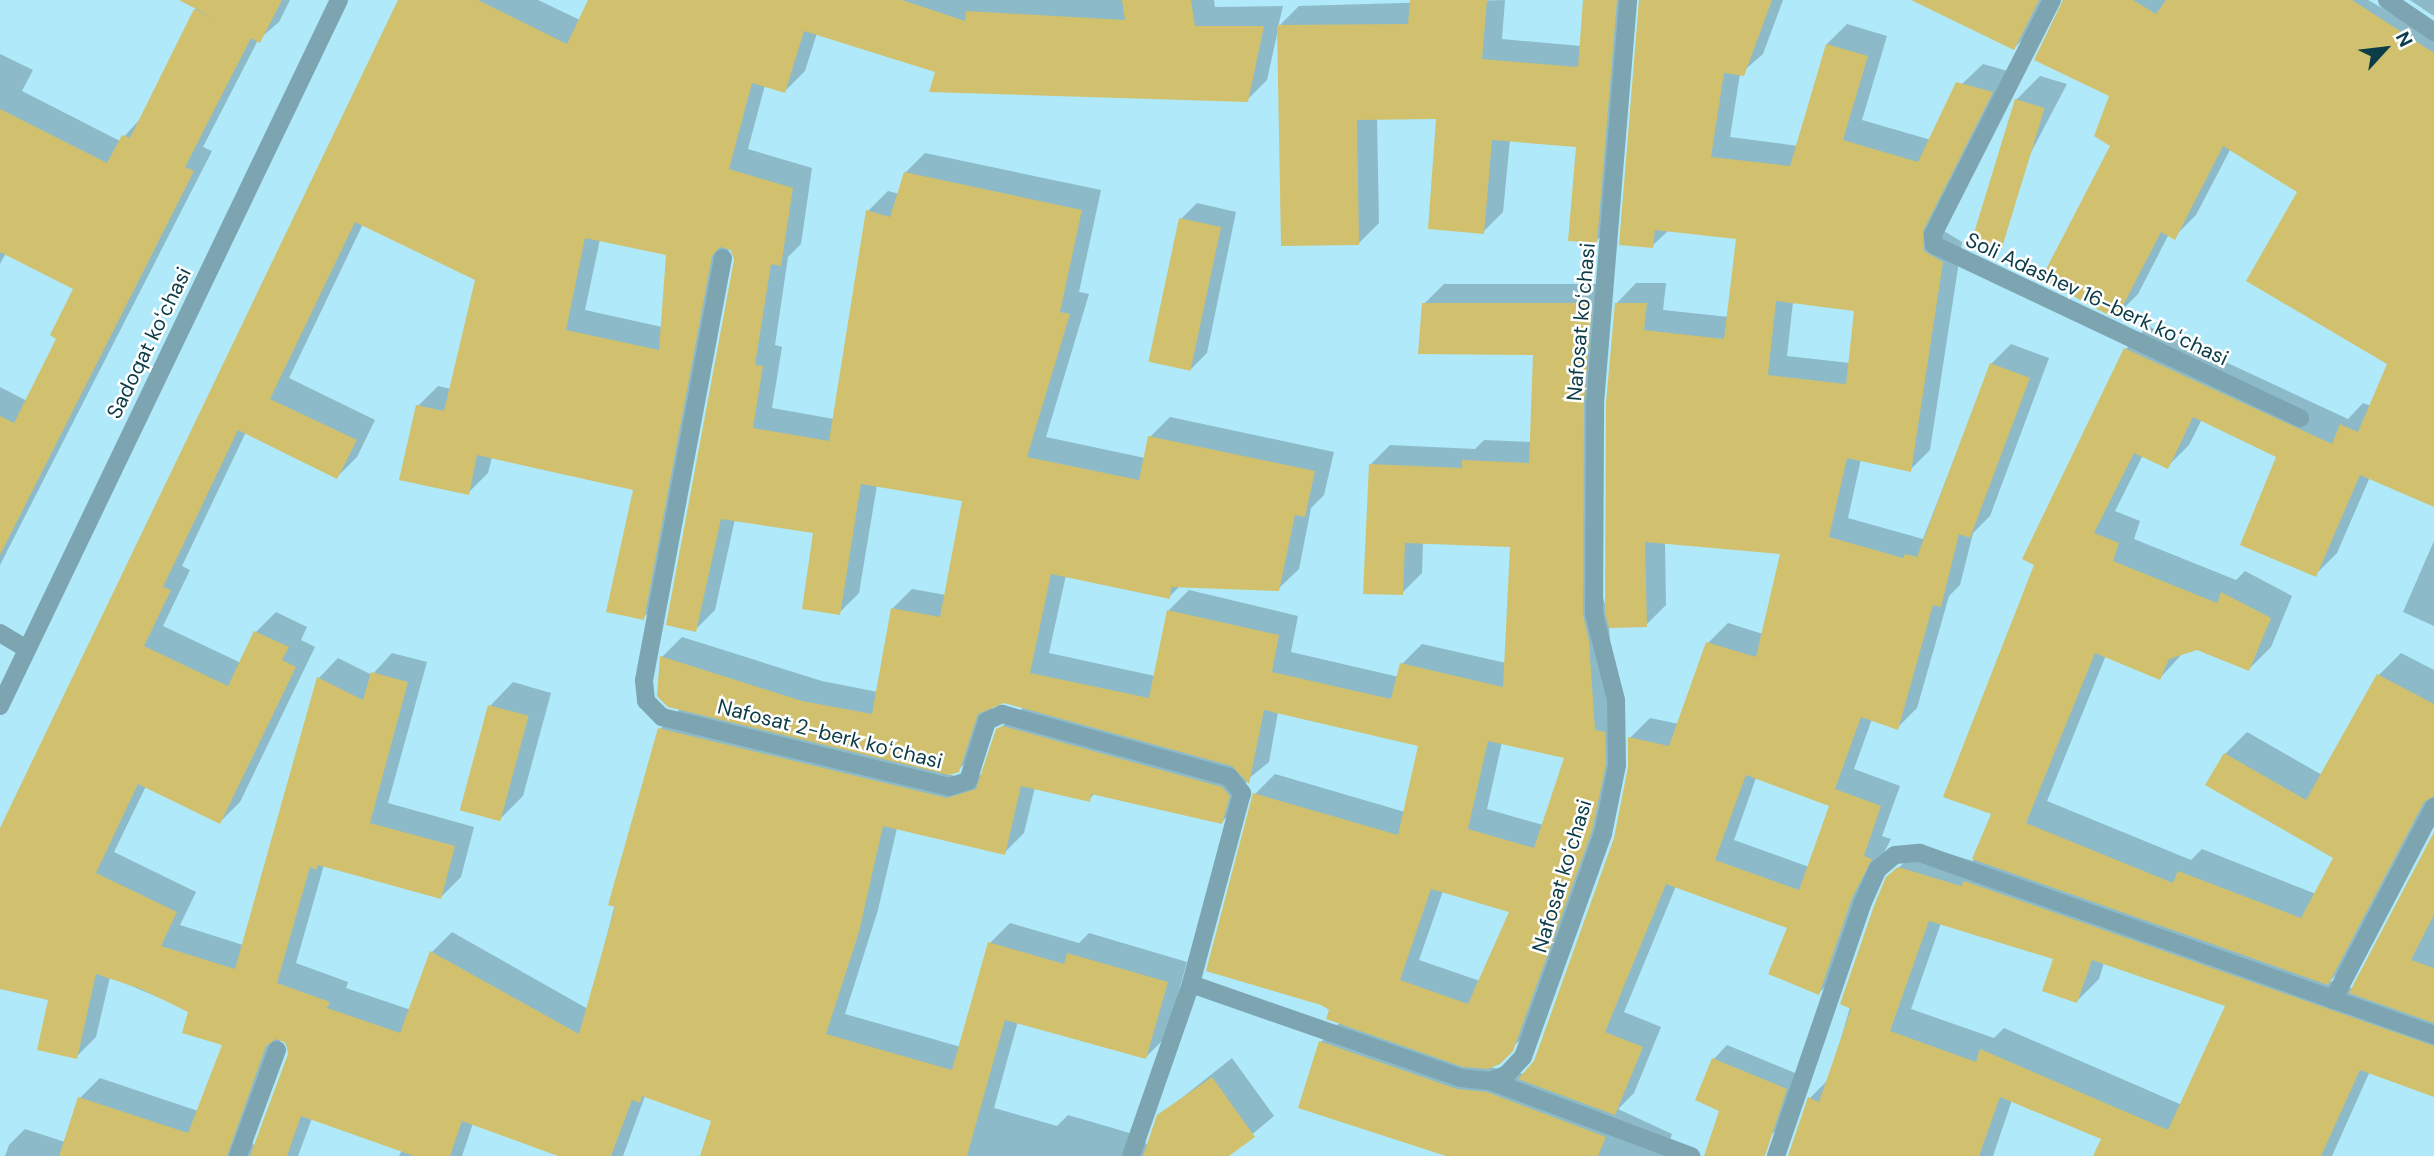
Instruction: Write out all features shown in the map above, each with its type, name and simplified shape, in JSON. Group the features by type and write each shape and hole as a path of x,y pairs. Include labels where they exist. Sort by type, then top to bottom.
{"street":[{"name":"Sadoqat koʻchasi","path":"0,706 339,0"},
{"name":"Nafosat koʻchasi","path":"1490,1081 1507,1074 1524,1057 1603,834 1617,765 1616,699 1594,614 1595,403 1628,0"},
{"name":"Soli Adashev 16-berk koʻchasi","path":"2052,0 1933,235 1934,245 2300,418"},
{"path":"2387,0 2434,32"},
{"name":"Nafosat 2-berk koʻchasi","path":"723,258 644,681 646,701 662,717 949,787 968,781 986,722 1002,714 1229,777 1242,793 1191,984"},
{"path":"0,633 27,649"},
{"path":"2333,1000 2434,807"},
{"path":"1776,1156 1863,902 1877,870 1895,855 1920,853 2434,1035"},
{"path":"1131,1156 1191,984 1416,1065 1490,1081 1691,1156"},
{"path":"238,1156 277,1050"}],"building":[{"path":"179,0 282,0 260,43 251,38 185,167 194,171 0,555 0,416 14,423 56,339 50,335 73,289 0,252 0,109 107,163 122,135 130,138 194,9 215,19"},
{"path":"398,0 478,0 567,44 588,0 902,0 965,21 966,11 1125,20 1122,0 1191,0 1195,26 1264,26 1248,102 929,92 935,72 804,31 785,93 752,83 729,169 793,188 781,266 771,264 755,365 763,366 753,428 829,441 866,210 890,217 904,172 1082,210 1060,312 1070,314 1027,457 1139,480 1148,436 1315,471 1305,517 1295,515 1279,591 1171,587 1170,599 1051,574 1030,673 1149,698 1167,610 1279,635 1272,672 1391,699 1400,663 1503,687 1510,547 1405,543 1403,595 1363,594 1369,464 1462,468 1462,460 1529,463 1533,355 1418,354 1422,303 1592,303 1584,403 1583,614 1589,641 1595,730 1605,732 1606,764 1592,831 1513,1051 1500,1064 1488,1069 1463,1067 1326,1019 1329,1010 1321,1005 1206,971 1253,793 1398,835 1418,746 1264,710 1249,784 1232,766 1004,703 978,714 959,772 949,775 668,707 657,696 660,656 802,701 872,714 891,608 940,617 962,501 861,484 840,615 802,609 813,533 721,519 696,632 666,625 734,260 731,250 720,247 712,256 644,620 606,612 633,490 477,455 469,495 399,480 416,405 444,411 475,280 355,222 270,399 357,440 337,479 238,430 163,587 171,590 144,646 228,686 254,631 289,647 282,660 296,667 220,824 138,784 96,873 177,912 161,946 235,969 317,677 363,700 371,672 408,682 370,823 455,846 441,899 318,865 316,870 310,867 277,983 330,1002 327,1008 400,1033 430,951 579,1034 615,907 608,905 658,728 947,798 976,789 996,729 1003,726 1222,787 1230,796 1222,824 1091,794 1090,802 1021,786 1005,855 883,826 859,932 826,1034 952,1070 988,942 1064,964 1067,953 1168,982 1146,1059 1005,1020 967,1156 700,1156 711,1121 642,1096 640,1103 632,1100 611,1156 558,1156 462,1121 450,1156 414,1156 301,1116 287,1156 250,1156 288,1054 286,1043 276,1039 266,1046 227,1156 59,1156 78,1097 188,1133 222,1045 182,1033 188,1012 141,989 96,974 77,1059 37,1050 48,1000 0,989 0,828","holes":["585,238 666,255 659,350 566,330","1488,741 1564,758 1534,848 1468,829","1431,889 1509,912 1468,1004 1400,980"]},
{"path":"1410,0 1487,0 1482,59 1578,67 1583,0 1617,0 1597,243 1568,241 1576,147 1492,140 1484,234 1428,229 1436,119 1357,120 1359,245 1281,246 1277,25 1408,24"},
{"path":"1639,0 1772,0 1744,76 1724,73 1711,157 1790,166 1826,44 1868,56 1843,140 1918,162 1956,82 1993,92 1923,231 1924,251 1943,262 1911,472 1847,458 1829,537 1903,558 1905,554 1917,557 1990,363 2030,378 1970,538 1959,534 1941,607 1933,605 1898,730 1861,717 1835,789 1881,806 1864,856 1872,859 1852,898 1819,995 1768,974 1787,928 1666,884 1605,1032 1643,1047 1615,1115 1518,1079 1534,1061 1614,838 1628,767 1628,737 1669,746 1706,642 1756,657 1780,554 1645,542 1647,627 1609,628 1605,613 1606,403 1615,303 1647,303 1644,330 1724,339 1736,239 1655,230 1653,248 1619,245","holes":["1776,301 1854,311 1846,384 1768,375","1746,775 1829,806 1799,890 1715,860"]},
{"path":"1911,0 2039,0 2014,50"},
{"path":"2063,0 2133,0 2156,14 2166,0 2352,0 2434,53 2434,507 2360,475 2316,577 2240,545 2276,457 2193,417 2168,469 2134,453 2094,533 2119,543 2113,561 2217,603 2221,592 2271,618 2249,671 2197,650 2169,659 2160,680 2095,653 2026,823 2173,883 2178,871 2301,918 2333,858 2205,785 2224,753 2306,800 2377,674 2434,704 2434,796 2424,802 2328,985 1972,859 1991,814 1943,797 2034,565 2022,559 2124,348 2332,444 2340,424 2358,432 2387,364 2246,281 2297,192 2223,146 2175,240 2161,232 2116,319 2041,279 2110,146 2094,136 2109,96 2034,60"},
{"path":"2015,99 2045,108 2001,250 1972,241"},
{"path":"1179,218 1221,227 1190,371 1148,362"},
{"path":"488,705 529,716 500,821 460,810"},
{"path":"2434,832 2434,915 2411,960 2434,968 2434,1023 2349,993"},
{"path":"1898,867 1961,886 1964,881 2434,1046 2434,1097 2360,1070 2321,1156 2093,1156 2101,1139 2000,1097 1979,1156 1788,1156 1808,1097 1819,1102 1851,1009 1840,1004 1886,877","holes":["1929,921 2053,959 2042,991 2077,1003 2092,960 2225,1006 2168,1130 1980,1049 1976,1062 1890,1031"]},
{"path":"1319,1041 1457,1089 1487,1092 1606,1137 1598,1156 1446,1156 1298,1108"},
{"path":"1712,1058 1787,1089 1765,1156 1704,1156 1719,1111 1695,1100"},
{"path":"1212,1077 1255,1137 1229,1156 1143,1156 1157,1115"}]}
